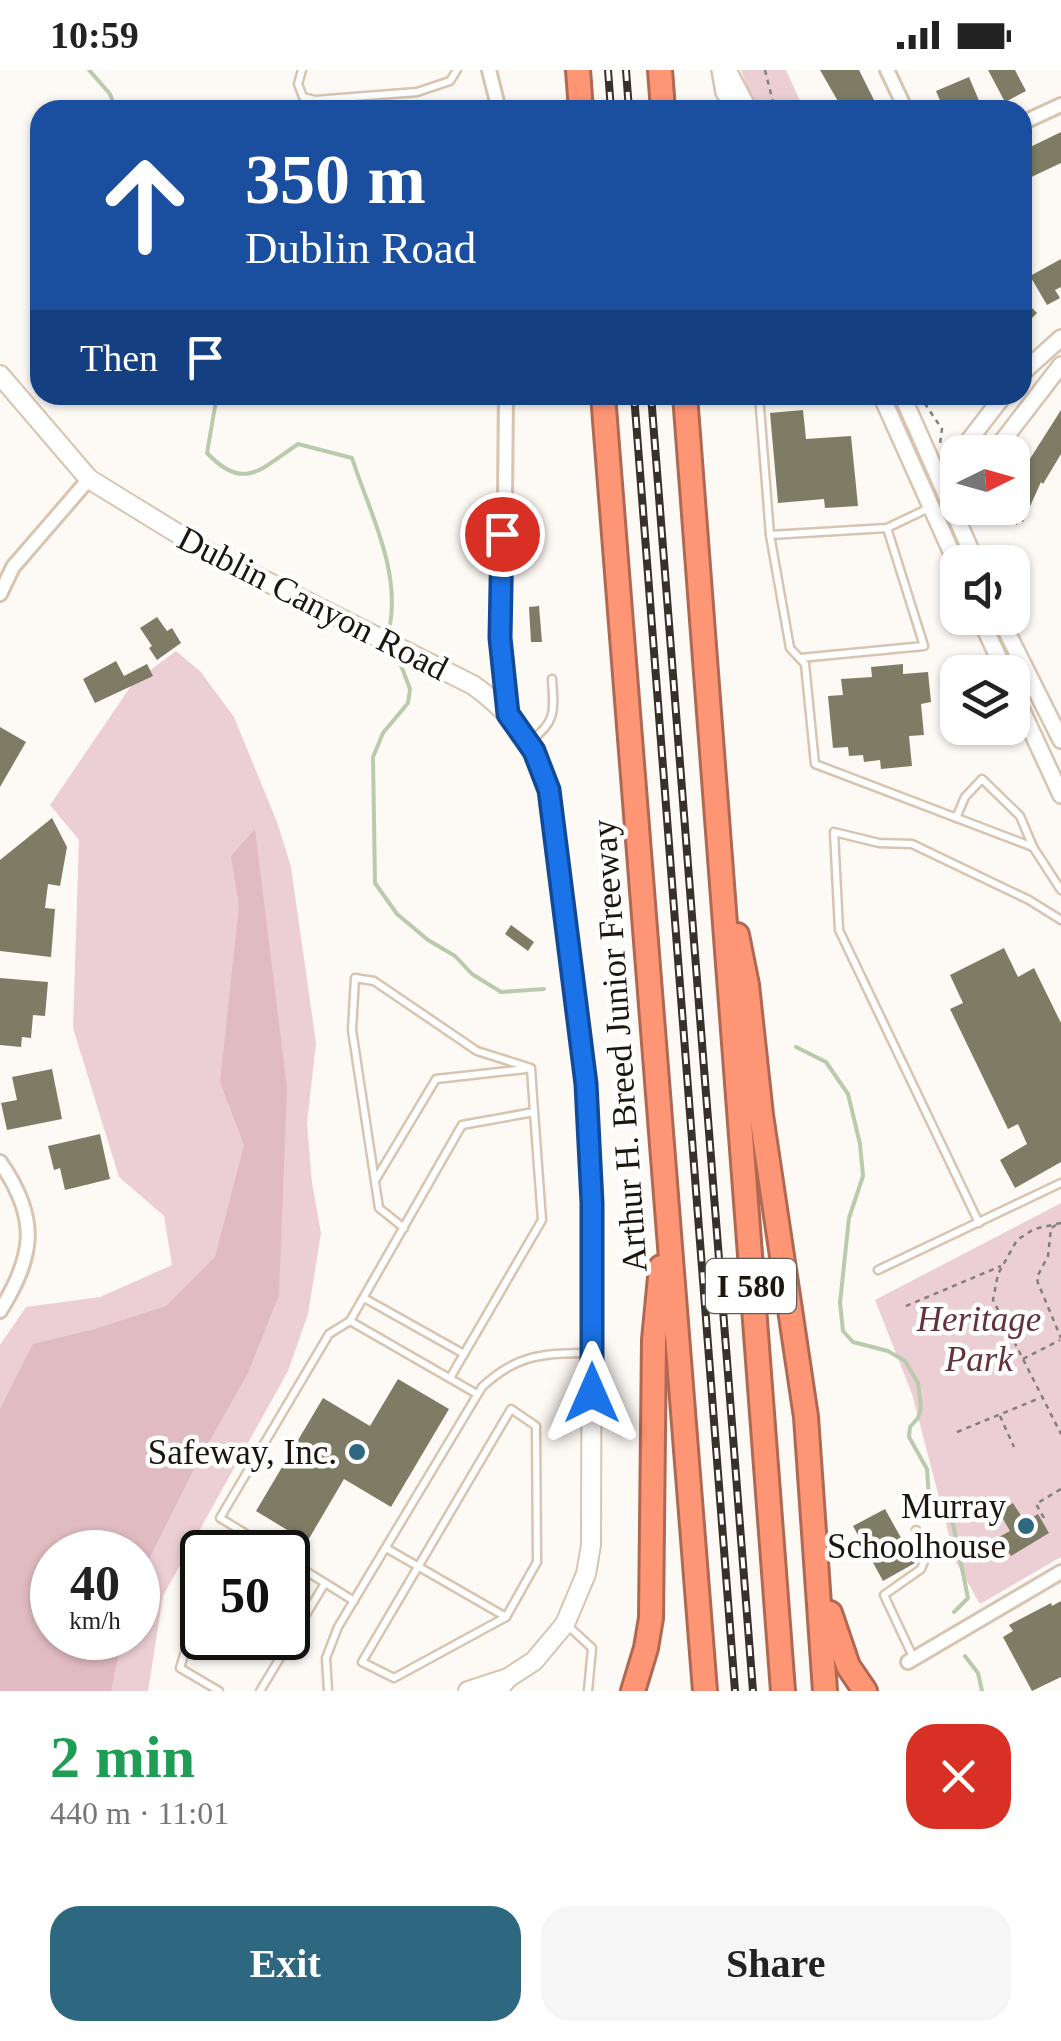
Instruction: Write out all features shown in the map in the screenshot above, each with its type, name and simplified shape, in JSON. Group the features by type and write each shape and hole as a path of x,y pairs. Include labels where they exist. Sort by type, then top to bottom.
{"highway":[{"path":"578,70 580,100"},
{"path":"660,70 662,100"},
{"name":"Arthur H. Breed Junior Freeway","path":"604,405 705,1691"},
{"name":"I 580","path":"686,405 783,1691"},
{"path":"724,880 746,985 761,1115 806,1417 825,1691"},
{"path":"633,1691 651,1618 654,1340 668,1233"},
{"path":"816,1551 836,1636 848,1666 865,1691"}],"main road":[{"name":"Dublin Canyon Road","path":"2,383 89,479 206,551 450,671 490,697 529,742 542,769 551,800 586,1084 592,1203 592,1545 586,1574 565,1624 534,1660 503,1685 468,1691"}],"street":[{"path":"490,70 498,100"},
{"path":"720,70 728,100"},
{"path":"728,70 744,100"},
{"path":"887,70 901,100"},
{"path":"1032,118 1061,105"},
{"path":"1032,364 1061,338"},
{"path":"1032,403 1061,366"},
{"path":"506,405 500,638 508,714"},
{"path":"885,405 948,545"},
{"path":"907,405 940,470"},
{"path":"973,435 996,405"},
{"path":"1007,435 1031,405"},
{"path":"0,594 14,567 89,479"},
{"path":"930,507 940,501"},
{"path":"1008,635 1061,740"},
{"path":"1030,728 1061,795"},
{"path":"0,1162 26,1210 30,1234 26,1263 0,1311"},
{"path":"911,1660 1061,1572"}],"lane":[{"path":"302,70 298,84 303,97 330,100 417,92 450,81 457,70"},
{"path":"759,405 770,535 790,648 806,664 814,764 1034,847"},
{"path":"770,535 887,528 930,507"},
{"path":"800,658 924,646 887,528"},
{"path":"529,742 544,731 552,716 552,680"},
{"path":"956,818 965,797 982,779 1020,816 1061,890"},
{"path":"979,1223 838,930 834,832 879,843 912,844 1029,900 1061,920"},
{"path":"404,1228 379,1208 352,1030 355,978 374,982 477,1051 531,1068"},
{"path":"450,1378 542,1220 531,1068"},
{"path":"375,1180 436,1079 531,1068"},
{"path":"238,1530 220,1518 329,1334 350,1321 462,1125 534,1112"},
{"path":"878,1270 1061,1183"},
{"path":"364,1298 464,1354"},
{"path":"350,1321 478,1394"},
{"path":"328,1691 326,1658 338,1627 478,1394 512,1362 558,1353 592,1353"},
{"path":"511,1409 536,1426 537,1562 506,1617 394,1678 362,1662 511,1409"},
{"path":"911,1660 884,1595 921,1569 927,1554 916,1530"},
{"path":"386,1548 506,1617"},
{"path":"310,1573 354,1600"},
{"path":"260,1691 325,1582"},
{"path":"565,1624 592,1648 588,1691"},
{"path":"182,1660 180,1668 219,1691"}],"path":[{"path":"765,70 772,100"},
{"path":"926,405 942,429 941,435"},
{"path":"1061,1224 1034,1228 1023,1234 1002,1266 993,1300 1061,1434"},
{"path":"1022,1359 1061,1339 1037,1277 1048,1256 1052,1228 1061,1224"},
{"path":"906,1306 1002,1266"},
{"path":"957,1432 1042,1397"},
{"path":"1000,1414 1014,1447"},
{"path":"1044,1518 1036,1504 1061,1490"}],"green space":[{"path":"741,70 786,70 800,100 752,100"},
{"path":"176,651 200,671 234,717 277,822 291,867 316,1043 307,1123 321,1233 308,1314 288,1371 200,1530 180,1530 180,1565 163,1596 160,1615 160,1530 30,1530 30,1660 153,1660 148,1691 0,1691 0,1345 26,1307 100,1297 172,1265 164,1216 119,1177 73,1028 79,840 50,805 133,683"},
{"name":"Heritage Park","path":"1061,1203 1061,1557 980,1604 956,1562 912,1394 875,1300"}],"shaded area":[{"path":"255,829 287,1088 279,1295 248,1373 160,1537 160,1530 30,1530 30,1660 117,1660 111,1691 0,1691 0,1409 33,1344 166,1306 215,1257 244,1145 220,1082 239,906 231,856"}],"building":[{"path":"820,70 859,70 874,100 837,100"},
{"path":"988,70 1015,70 1026,91 1004,100"},
{"path":"969,77 979,100 940,100 936,91"},
{"path":"1061,132 1061,163 1032,177 1032,146"},
{"path":"1061,259 1061,287 1055,290 1060,298 1047,305 1032,275"},
{"path":"803,410 806,439 851,436 858,506 825,508 824,499 778,503 770,413"},
{"path":"1061,410 1061,454 1030,506 1030,459"},
{"path":"539,606 542,642 531,642 529,607"},
{"path":"157,617 167,631 172,628 181,643 157,660 140,628"},
{"path":"116,661 124,676 147,664 153,676 95,703 83,679"},
{"path":"903,664 903,674 928,672 931,702 921,704 924,735 909,736 912,766 881,769 880,760 864,762 863,755 849,756 848,747 833,748 828,696 843,695 841,679 872,677 871,667"},
{"path":"0,727 26,742 0,787"},
{"path":"52,818 67,847 60,886 48,884 45,908 55,909 51,957 0,951 0,860"},
{"path":"511,925 534,942 528,951 505,934"},
{"path":"1004,948 1018,977 1034,968 1061,1023 1061,1162 1015,1188 1000,1160 1027,1144 1018,1124 1008,1129 950,1009 963,1003 950,975"},
{"path":"0,978 48,982 45,1016 33,1015 31,1038 22,1037 21,1047 0,1045"},
{"path":"52,1069 62,1119 7,1130 1,1103 17,1100 12,1077"},
{"path":"100,1134 110,1179 65,1190 60,1168 54,1170 48,1146"},
{"name":"Safeway, Inc.","path":"398,1379 449,1409 391,1507 344,1479 310,1537 310,1530 287,1530 256,1511 323,1398 370,1426"},
{"name":"Murray Schoolhouse","path":"1013,1503 1025,1522 1038,1514 1049,1533 1011,1556 999,1537 1010,1531 999,1512"},
{"path":"885,1509 915,1563 883,1581 853,1526"},
{"path":"1061,1601 1061,1677 1032,1691 1003,1637 1013,1631 1009,1625"}],"waterway":[{"path":"89,70 112,100"},
{"path":"215,405 207,453 232,472 242,474 263,468 298,444 352,458 387,561 391,582 390,625"},
{"path":"399,660 410,689 408,703 383,733 373,757 375,883 397,914 455,956 472,974 501,992 544,989"},
{"path":"796,1047 826,1062 848,1094 863,1176 849,1218 840,1303 843,1331 853,1342 888,1351 905,1361 918,1383 921,1408 909,1437 927,1469 929,1500 953,1524 968,1598 954,1612"},
{"path":"965,1656 978,1673 982,1691"}],"railway":[{"path":"608,70 610,100"},
{"path":"626,70 628,100"},
{"path":"635,405 735,1691"},
{"path":"652,405 753,1691"}],"place":[{"name":"Safeway, Inc.","path":"357,1452"},
{"name":"Murray Schoolhouse","path":"1026,1526"}],"route":[{"path":"502,534 500,638 508,714 534,751 549,790 586,1084 592,1203 592,1393"}]}
